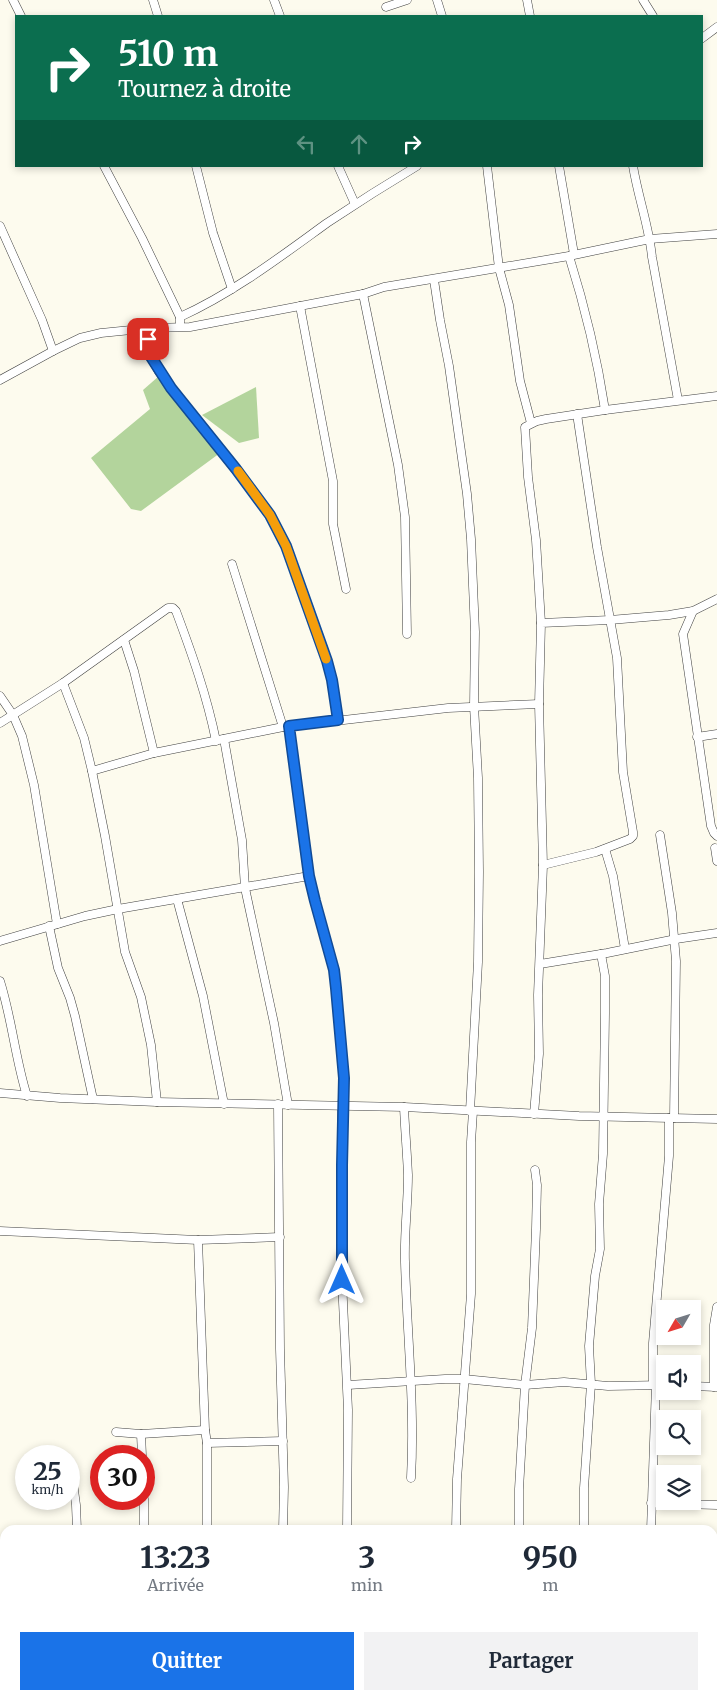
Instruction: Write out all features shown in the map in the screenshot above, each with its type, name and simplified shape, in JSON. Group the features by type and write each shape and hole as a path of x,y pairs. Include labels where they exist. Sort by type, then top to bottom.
{"street":[{"path":"13,0 20,15"},
{"path":"153,0 158,15"},
{"path":"274,0 280,15"},
{"path":"386,7 407,0"},
{"path":"437,0 442,15"},
{"path":"527,0 530,15"},
{"path":"642,0 652,15"},
{"path":"703,38 717,27"},
{"path":"105,167 142,238 180,317 180,326"},
{"path":"196,167 213,233 232,289"},
{"path":"338,167 355,204"},
{"path":"487,167 499,268 510,313 520,381 531,423"},
{"path":"559,167 572,255 597,359 605,410"},
{"path":"633,167 650,240 678,400"},
{"path":"180,317 200,308 232,289 409,168"},
{"path":"0,226 42,320 52,351"},
{"path":"0,380 52,351 80,338 101,333 150,328 190,327 363,294 384,287 434,280 650,240 717,234"},
{"path":"434,280 449,366 467,494 471,540 474,706 478,778 478,962 471,1111 471,1294 457,1479 456,1525"},
{"path":"363,294 398,465 405,517 407,634"},
{"path":"300,306 333,481 333,524 346,589"},
{"path":"150,328 146,349 155,364 171,388 270,515 286,546 327,661 338,720"},
{"path":"534,1114 539,1054 538,995 543,865 540,704 541,623 536,540 524,428 538,421 577,414 717,396"},
{"path":"543,865 605,849 630,839 633,832 624,772 617,658 596,540 577,414"},
{"path":"232,564 286,726 309,876 334,970 344,1078 342,1106 342,1280 348,1385 347,1525"},
{"path":"541,623 669,615 693,611 717,599"},
{"path":"0,723 63,683 168,608 173,608 206,696 216,741"},
{"path":"693,611 683,634 697,737 712,826 717,836"},
{"path":"124,640 134,671 154,753"},
{"path":"63,683 84,738 92,771 125,952 142,997 151,1045 157,1102"},
{"path":"0,696 13,715 22,736 34,785 58,968 75,1016 93,1099"},
{"path":"92,771 154,753 286,726 404,712 474,706 540,704"},
{"path":"697,737 717,734"},
{"path":"224,739 242,840 245,888 274,1022 288,1105"},
{"path":"651,1525 653,1343 672,1118 676,1019 676,961 660,835"},
{"path":"715,848 717,861"},
{"path":"605,849 613,876 625,949"},
{"path":"0,941 53,925 118,909 309,876"},
{"path":"177,899 203,996 224,1104"},
{"path":"540,964 674,939 717,933"},
{"path":"584,1525 584,1488 592,1384 589,1346 600,1249 599,1204 603,1154 604,976 601,954"},
{"path":"0,981 11,1018 20,1074 27,1096"},
{"path":"0,1093 157,1102 404,1107 603,1117 717,1120"},
{"path":"278,1104 284,1525"},
{"path":"404,1107 408,1174 405,1259 412,1381 413,1442 411,1478"},
{"path":"519,1525 519,1489 525,1385 532,1328 536,1229 535,1170"},
{"path":"0,1231 198,1240 280,1237"},
{"path":"198,1240 207,1444 208,1525"},
{"path":"701,1386 716,1387 714,1324 717,1307"},
{"path":"348,1385 464,1379 525,1385 564,1382 654,1385"},
{"path":"116,1432 141,1434 205,1430"},
{"path":"141,1434 142,1445"},
{"path":"207,1444 283,1441"},
{"path":"651,1503 717,1505"},
{"path":"76,1510 77,1525"},
{"path":"144,1510 144,1525"}],"green space":[{"path":"159,376 220,453 141,511 131,509 91,458 150,409 143,390"},
{"path":"256,387 259,438 239,443 202,415"}],"slow traffic":[{"path":"238,471 270,515 286,546 326,659"}],"route":[{"path":"148,339 146,349 159,372 270,515 286,546 332,680 338,720 289,726 309,876 334,970 336,988 344,1078 342,1106 342,1280"}]}
